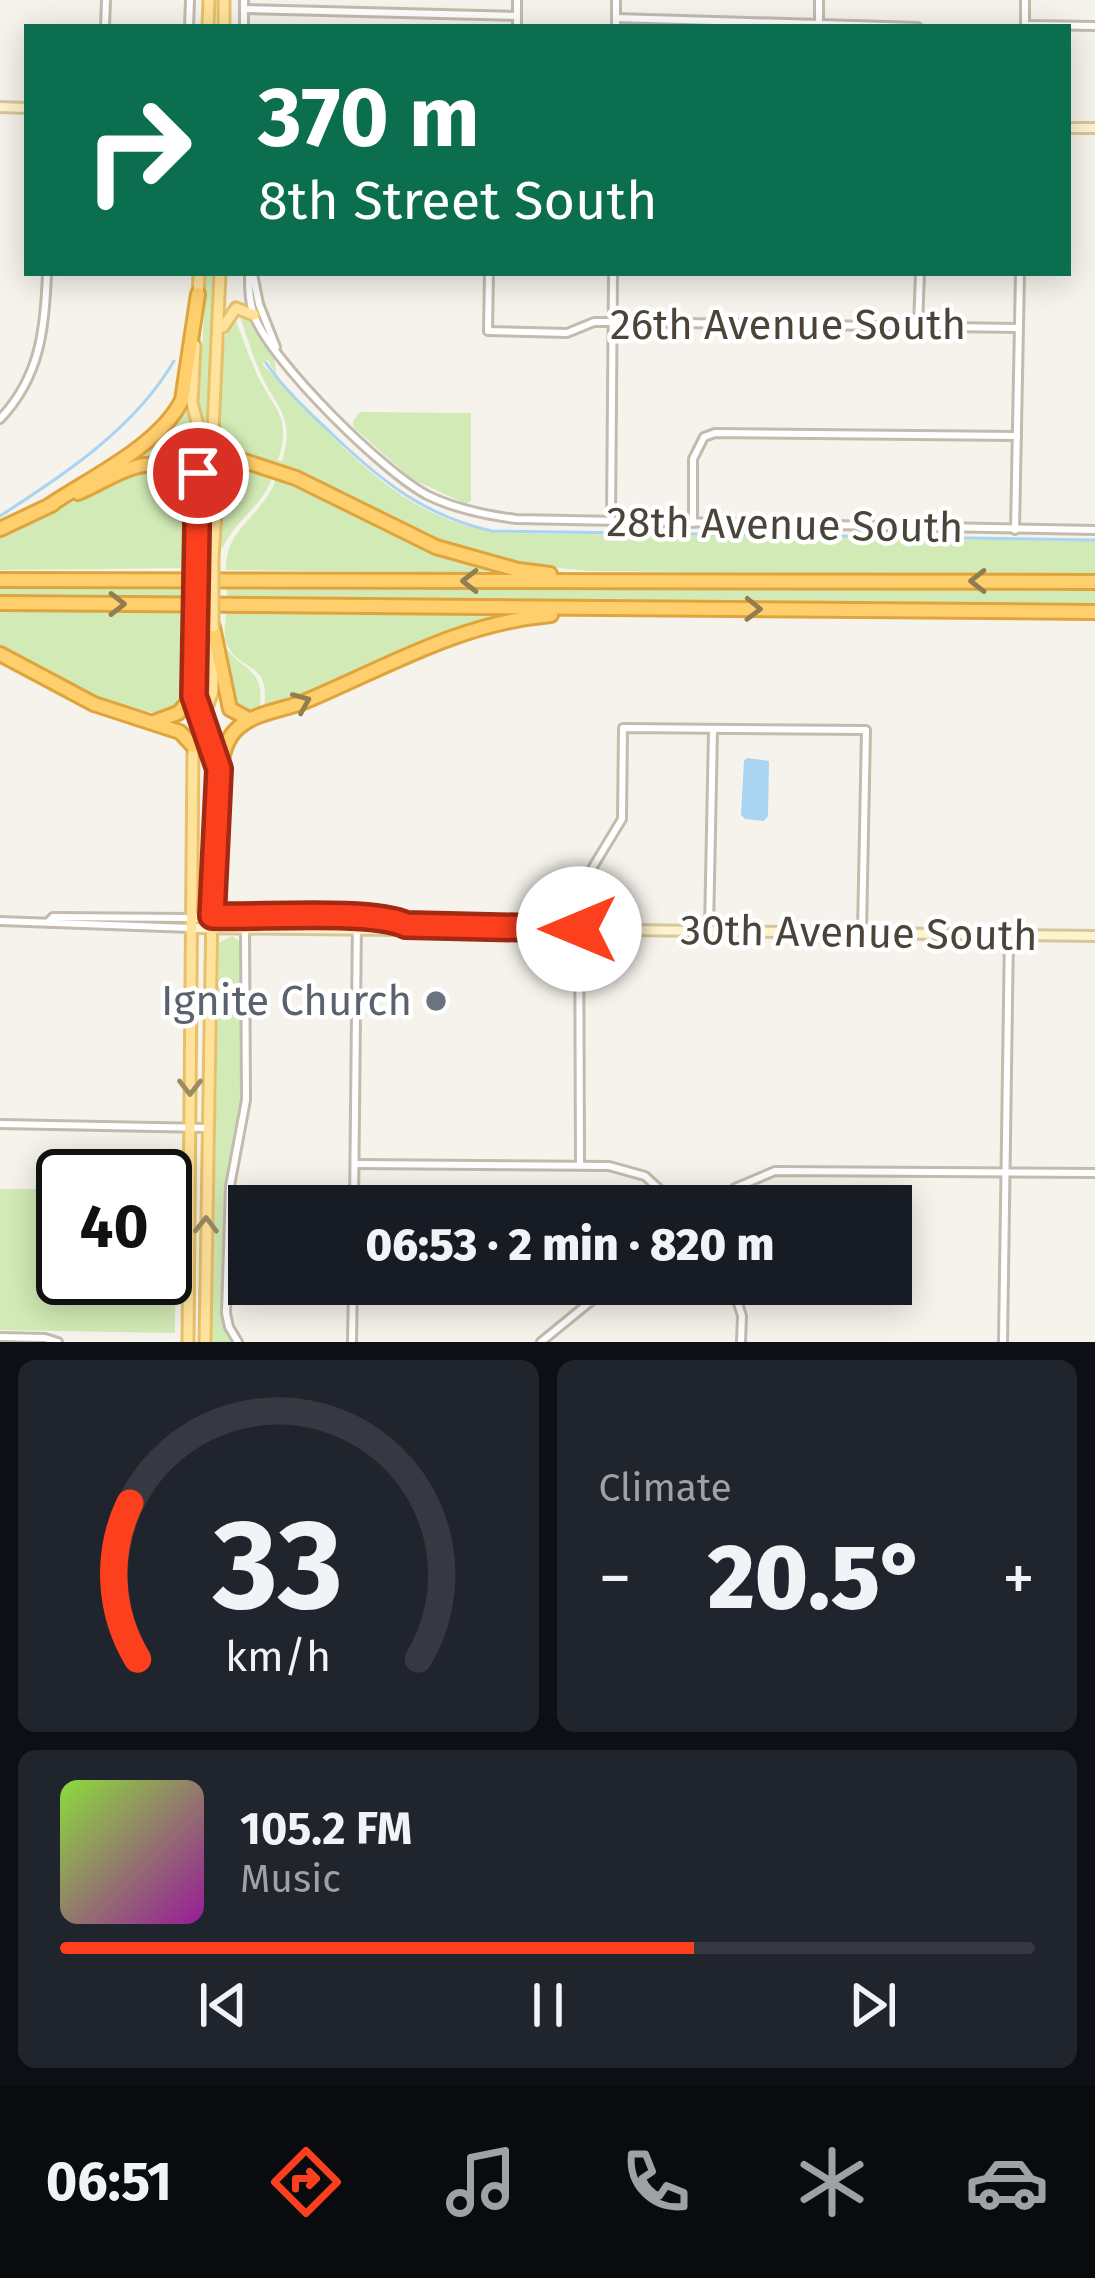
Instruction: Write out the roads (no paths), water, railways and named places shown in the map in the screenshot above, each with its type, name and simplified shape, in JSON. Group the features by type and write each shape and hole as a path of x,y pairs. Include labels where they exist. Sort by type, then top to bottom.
{"highway":[{"path":"50,505 166,427 182,400 198,294"},
{"path":"213,430 229,456 296,478 436,547 518,570 586,581"},
{"path":"214,481 226,470 250,463"},
{"path":"0,529 126,470 155,466 180,485 197,558"},
{"path":"0,580 1095,582"},
{"path":"0,603 1095,612"},
{"path":"219,769 233,731 249,719 280,712 438,640 513,618 636,608"},
{"path":"213,627 230,709 249,719"},
{"path":"0,654 94,704 180,732 193,746"},
{"path":"153,722 178,713 194,696"}],"main road":[{"path":"188,1342 193,746 213,692 218,496 192,403 199,276"},
{"path":"205,1342 211,922 219,769 194,696 195,495 213,430 220,276"},
{"path":"219,338 231,311 242,308 254,315"}],"street":[{"path":"517,24 518,0"},
{"path":"616,0 616,23 851,24"},
{"path":"819,23 820,0"},
{"path":"244,5 517,16"},
{"path":"0,419 33,374 43,333 47,276"},
{"path":"251,276 254,315 277,351"},
{"path":"252,276 277,351"},
{"name":"26th Avenue South","path":"489,276 488,331 567,333 595,322 1019,328"},
{"path":"611,520 613,276"},
{"path":"918,326 920,276"},
{"path":"1015,530 1020,276"},
{"name":"28th Avenue South","path":"277,351 301,384 422,492 475,513 516,519 693,524 1095,530"},
{"path":"693,524 692,459 704,436 728,431 1017,436"},
{"path":"580,1166 579,890 622,819 623,728 866,730 862,932"},
{"path":"709,932 713,730"},
{"name":"30th Avenue South","path":"0,921 1095,936"},
{"name":"30th Avenue South","path":"211,922 245,928 357,923"},
{"path":"355,1185 357,923"},
{"path":"238,1342 226,1312 230,1186 246,1100 245,928"},
{"path":"1003,1342 1009,934"},
{"path":"0,1124 207,1128"},
{"path":"355,1165 609,1166 645,1176 655,1185"},
{"path":"742,1185 775,1171 1095,1173"},
{"path":"352,1342 353,1305"},
{"path":"541,1342 587,1305"},
{"path":"739,1305 741,1342"},
{"path":"0,1337 57,1341"}],"water":[{"path":"747,758 769,761 764,821 741,815"}],"waterway":[{"path":"0,516 119,429 174,361"},
{"path":"266,363 305,408 386,481 445,516 492,531 1095,540"}],"place":[{"name":"Ignite Church","path":"436,1001"}]}
